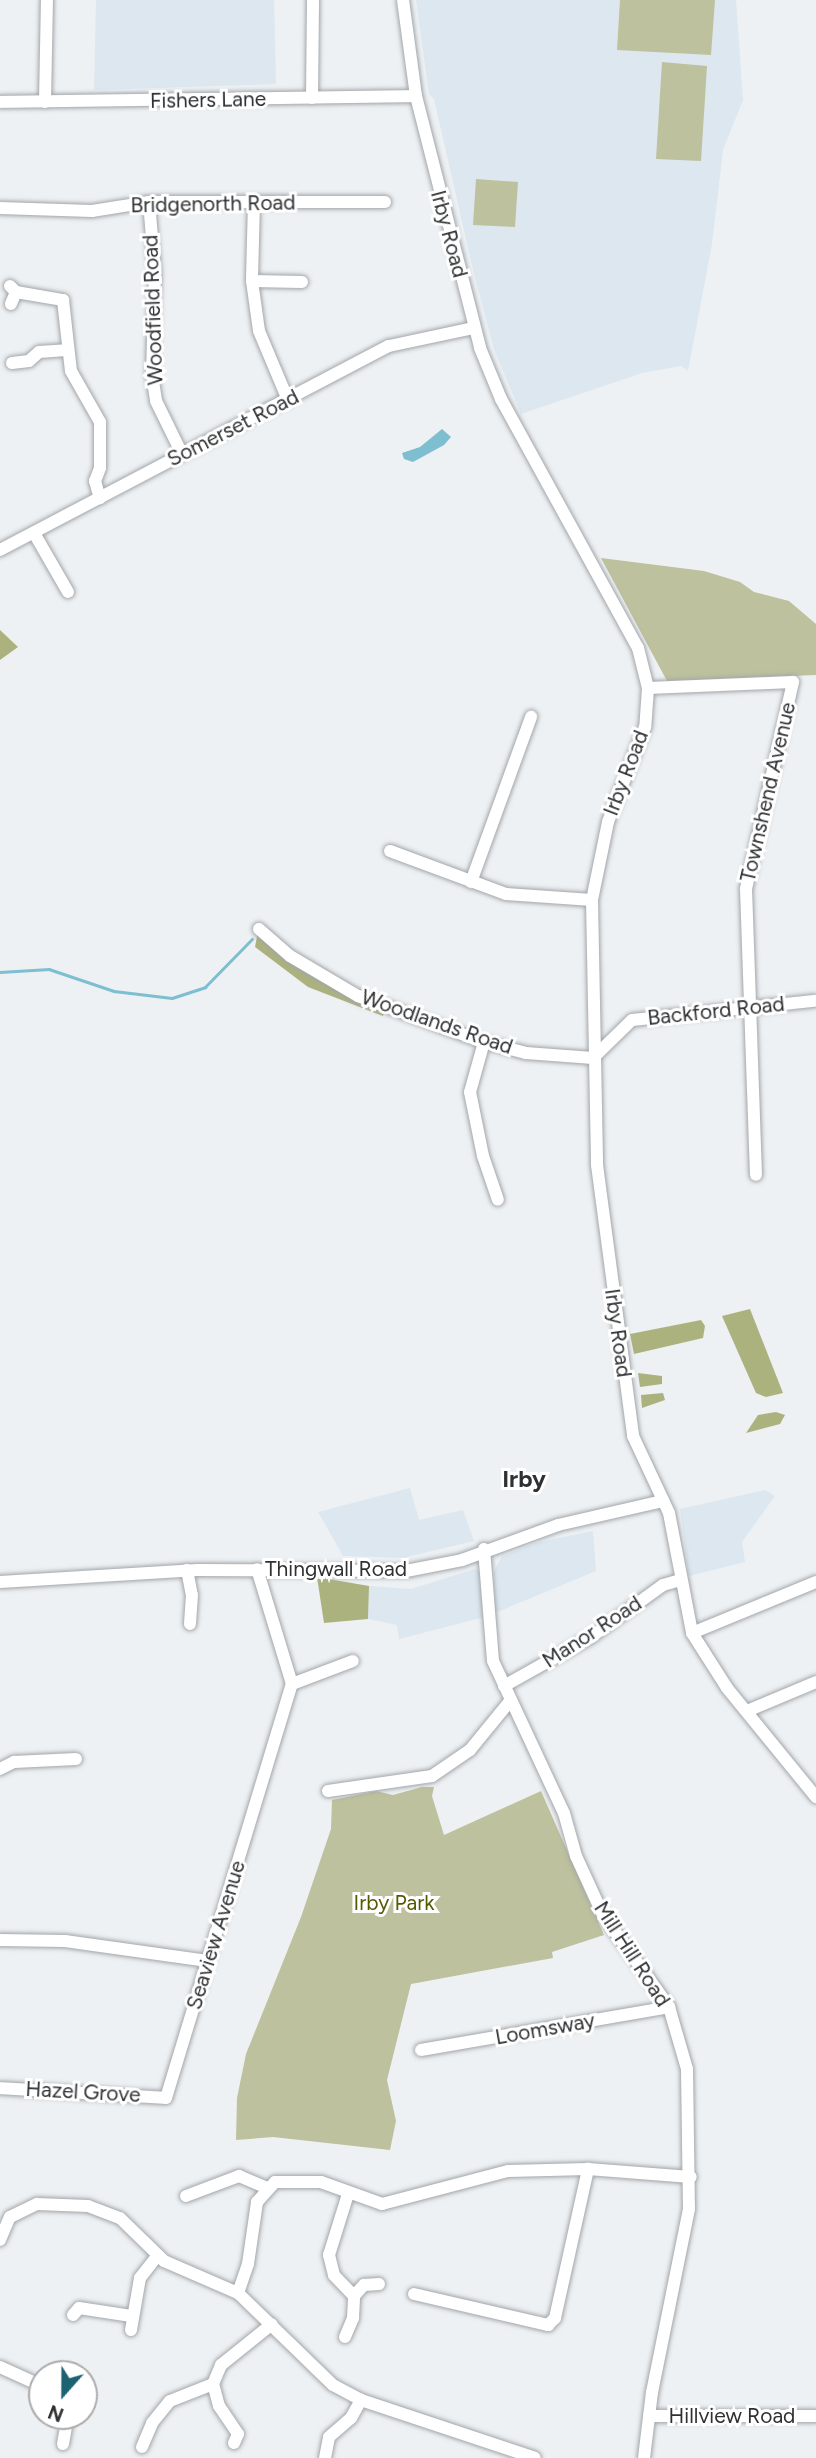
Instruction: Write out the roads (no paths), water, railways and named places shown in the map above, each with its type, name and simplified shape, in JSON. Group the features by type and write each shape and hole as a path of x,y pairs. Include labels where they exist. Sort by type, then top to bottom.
{"street":[{"path":"45,102 47,0"},
{"path":"312,98 313,0"},
{"name":"Irby Road","path":"403,0 416,96 474,328 501,399 638,648 648,688 645,727 608,822 592,900 593,1058 601,1215 633,1436 663,1501 677,1545 692,1633 706,1660 816,1797"},
{"name":"Fishers Lane","path":"0,102 416,96"},
{"name":"Bridgenorth Road","path":"0,208 92,211 149,202 385,202"},
{"name":"Woodfield Road","path":"149,202 155,273 152,375 156,401 182,454"},
{"path":"254,202 252,281 259,331 288,400"},
{"path":"252,281 302,282"},
{"path":"12,294 64,300 66,350 78,388 96,408 100,422 100,468 95,481 100,498"},
{"name":"Somerset Road","path":"0,550 389,346 474,328"},
{"path":"12,363 29,361 39,352 66,350"},
{"path":"34,533 68,592"},
{"name":"Townshend Avenue","path":"648,688 793,682 746,889 752,1007"},
{"path":"471,882 520,728 531,717"},
{"path":"390,851 506,894 592,900"},
{"name":"Woodlands Road","path":"259,929 290,956 358,996 484,1042 526,1053 593,1058"},
{"name":"Backford Road","path":"593,1058 632,1020 814,1001"},
{"path":"752,1007 756,1174"},
{"path":"484,1042 470,1092 483,1156 498,1200"},
{"name":"Thingwall Road","path":"0,1582 187,1570 406,1571 462,1560 484,1549 558,1525 663,1501"},
{"name":"Mill Hill Road","path":"484,1549 493,1661 564,1813 576,1856 603,1914 669,2007 690,2090 691,2177 685,2239 649,2416 644,2458"},
{"path":"257,1569 292,1684 353,1661"},
{"path":"187,1570 192,1595 190,1624"},
{"name":"Manor Road","path":"504,1686 591,1637 663,1585 681,1580"},
{"path":"692,1633 816,1582"},
{"path":"747,1711 816,1682"},
{"name":"Seaview Avenue","path":"166,2098 292,1684"},
{"path":"328,1791 432,1776 470,1750 510,1701"},
{"path":"0,1769 14,1762 76,1759"},
{"path":"0,1940 65,1941 208,1961"},
{"name":"Loomsway","path":"421,2050 669,2007"},
{"name":"Hazel Grove","path":"0,2088 166,2098"},
{"path":"238,2293 248,2264 257,2202 275,2182 321,2182 348,2194 382,2204 508,2171 588,2169 691,2177"},
{"path":"414,2294 548,2325 555,2318 588,2169"},
{"path":"186,2196 239,2176 267,2188"},
{"path":"348,2194 330,2255 334,2275 354,2296"},
{"path":"0,2240 6,2213 37,2204 88,2206 120,2218 158,2255 183,2272 238,2293 333,2385 361,2400 535,2458"},
{"path":"131,2330 131,2316 140,2278 158,2255"},
{"path":"345,2337 353,2318 354,2296 364,2285 379,2284"},
{"path":"75,2306 131,2316"},
{"path":"142,2447 149,2416 170,2401 212,2384 221,2365 272,2324"},
{"path":"0,2367 28,2380"},
{"path":"212,2384 219,2406 241,2437"},
{"path":"325,2458 329,2437 351,2418 361,2400"},
{"name":"Hillview Road","path":"649,2416 816,2416"},
{"path":"329,2417 338,2428"},
{"path":"63,2444 66,2430"}],"water":[{"path":"442,429 451,437 444,445 413,462 404,459 402,453 420,447"}],"waterway":[{"path":"0,972 49,969 114,991 172,998 205,987 252,939"}],"district":[{"name":"Irby","path":"524,1479"}],"park label":[{"name":"Irby Park","path":"394,1903"}]}
